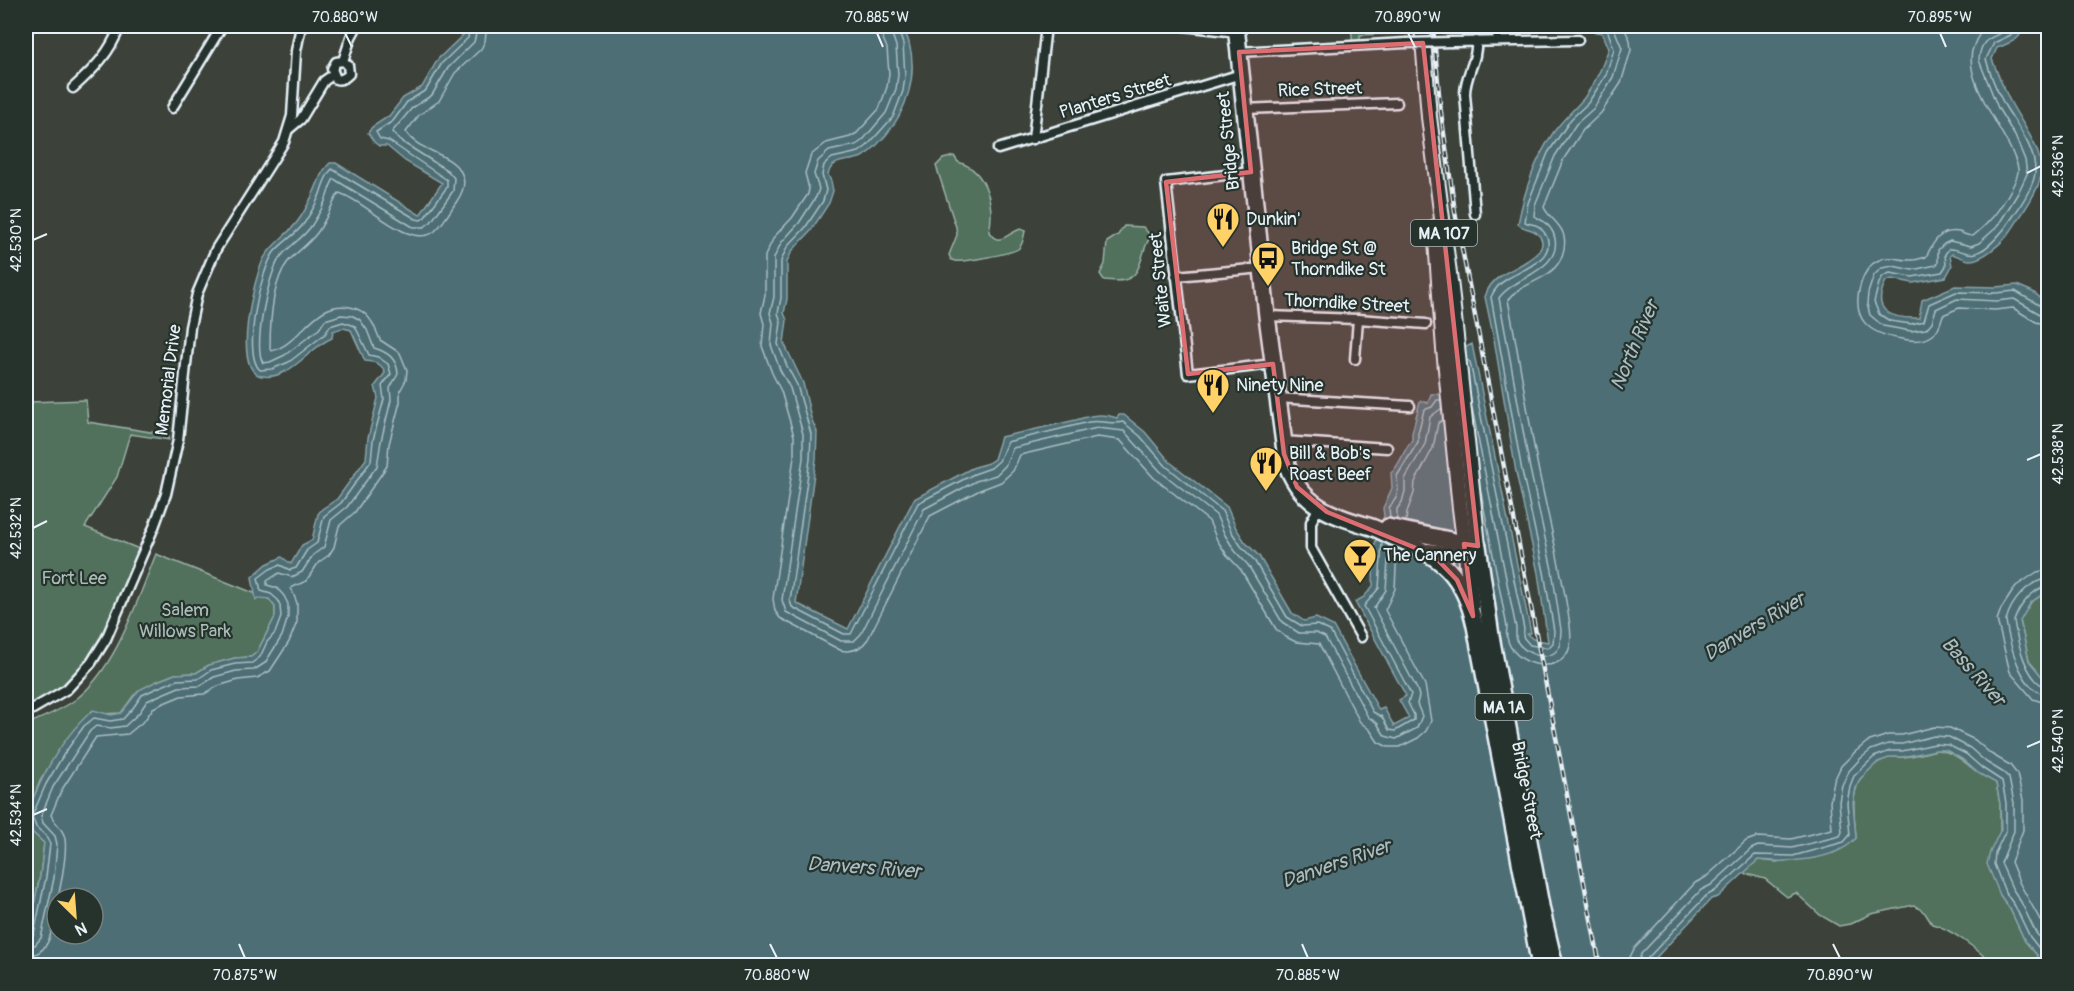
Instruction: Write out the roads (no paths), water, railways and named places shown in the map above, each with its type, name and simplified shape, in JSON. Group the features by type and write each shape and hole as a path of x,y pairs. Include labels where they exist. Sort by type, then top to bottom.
{"highway":[{"name":"Bridge Street","path":"1236,29 1282,441 1291,477 1305,496 1319,507 1336,517 1370,526 1428,551 1457,580 1473,616 1529,870"},
{"name":"Bridge Street","path":"1370,526 1394,528 1469,546 1491,636 1529,870"},
{"name":"MA 1A","path":"1529,870 1540,966"},
{"name":"MA 1A","path":"1529,870 1555,966"}],"main road":[{"name":"MA 107","path":"1422,26 1430,117 1432,190 1451,349 1473,616"},
{"name":"Bridge Street","path":"1428,551 1447,553 1469,546"}],"street":[{"path":"26,30 27,26"},
{"path":"73,88 100,63 112,46 120,26"},
{"path":"172,108 222,26"},
{"name":"Memorial Drive","path":"26,713 58,696 80,677 97,656 154,527 168,485 181,423 190,327 203,278 221,241 278,154 289,129 294,103 296,51 301,26"},
{"path":"343,61 357,26"},
{"path":"1033,139 1046,26"},
{"path":"1184,26 1236,29"},
{"path":"1497,26 1498,40"},
{"path":"1239,52 1406,43 1578,40"},
{"path":"1475,214 1465,94 1467,76 1476,58 1476,41"},
{"path":"343,61 348,65 349,74 339,80 334,74 332,69 336,62 343,61"},
{"path":"289,129 301,119 324,81 334,74"},
{"name":"Planters Street","path":"998,149 1241,74"},
{"name":"Rice Street","path":"1244,109 1397,103"},
{"name":"Waite Street","path":"1251,172 1166,182 1176,276 1188,374 1273,364"},
{"path":"1176,276 1262,268"},
{"name":"Thorndike Street","path":"1267,316 1426,324"},
{"path":"1355,359 1358,319"},
{"path":"1277,398 1410,406"},
{"path":"1282,441 1387,448"},
{"path":"1319,507 1311,522 1311,548 1361,637"}],"water":[{"path":"465,26 902,26 908,41 912,67 909,92 900,115 869,153 857,159 833,165 828,175 833,191 829,203 810,232 792,251 787,262 787,299 784,313 787,320 784,343 803,383 811,418 817,432 816,459 796,603 848,629 914,499 994,459 1001,437 1092,416 1117,418 1119,415 1124,415 1145,432 1170,462 1227,507 1236,528 1245,542 1259,556 1292,613 1304,621 1316,618 1333,626 1379,710 1384,708 1394,726 1409,718 1399,700 1406,696 1355,602 1364,597 1373,586 1374,547 1384,516 1383,508 1392,488 1391,473 1412,440 1420,401 1428,403 1431,394 1441,394 1464,348 1472,344 1531,633 1527,634 1533,639 1548,642 1538,573 1516,472 1485,297 1489,287 1496,279 1530,259 1541,247 1542,241 1538,234 1518,224 1527,188 1547,143 1588,92 1609,48 1602,33 1585,30 1583,26 2024,26 2017,38 1997,48 1992,59 2007,96 2031,137 2039,157 2041,176 2032,198 2007,236 1986,254 1969,260 1952,254 1950,256 1952,266 1946,277 1913,283 1892,279 1886,281 1881,300 1882,307 1892,315 1919,318 1922,300 1955,286 2017,285 2033,292 2048,304 2048,591 2031,602 2020,621 2029,661 2048,684 2048,965 2041,965 2037,955 2025,941 2010,909 2000,895 1987,864 2001,829 1996,783 1946,750 1936,750 1892,757 1878,762 1860,779 1856,788 1853,803 1856,838 1847,846 1836,852 1810,859 1758,860 1718,897 1711,899 1649,965 26,966 26,945 44,843 31,831 26,817 45,773 62,745 93,710 111,715 121,713 139,690 155,682 175,674 196,673 209,665 235,658 251,657 257,652 275,617 275,607 269,599 256,600 252,577 267,564 282,557 291,564 302,545 312,540 318,514 337,499 366,459 368,438 378,398 375,386 385,373 382,367 365,361 351,330 343,328 333,331 332,338 315,348 290,369 272,376 262,376 253,370 248,358 246,341 251,302 264,258 300,218 330,163 336,163 420,215 442,183 405,161 387,146 379,146 368,133 372,127 389,116 403,98 422,87 438,59 463,35"}],"railway":[{"path":"1433,26 1440,105 1455,212 1600,966"}],"place":[{"name":"Dunkin'","path":"1223,248"},
{"name":"Bridge St @ Thorndike St","path":"1268,287"},
{"name":"Ninety Nine","path":"1213,414"},
{"name":"Bill & Bob's Roast Beef","path":"1266,492"},
{"name":"The Cannery","path":"1360,584"}],"water label":[{"name":"North River","path":"1634,345"},
{"name":"Danvers River","path":"1754,626"},
{"name":"Bass River","path":"1974,671"},
{"name":"Danvers River","path":"1336,863"},
{"name":"Danvers River","path":"864,867"}],"park label":[{"name":"Fort Lee","path":"74,578"},
{"name":"Salem Willows Park","path":"185,620"}]}
